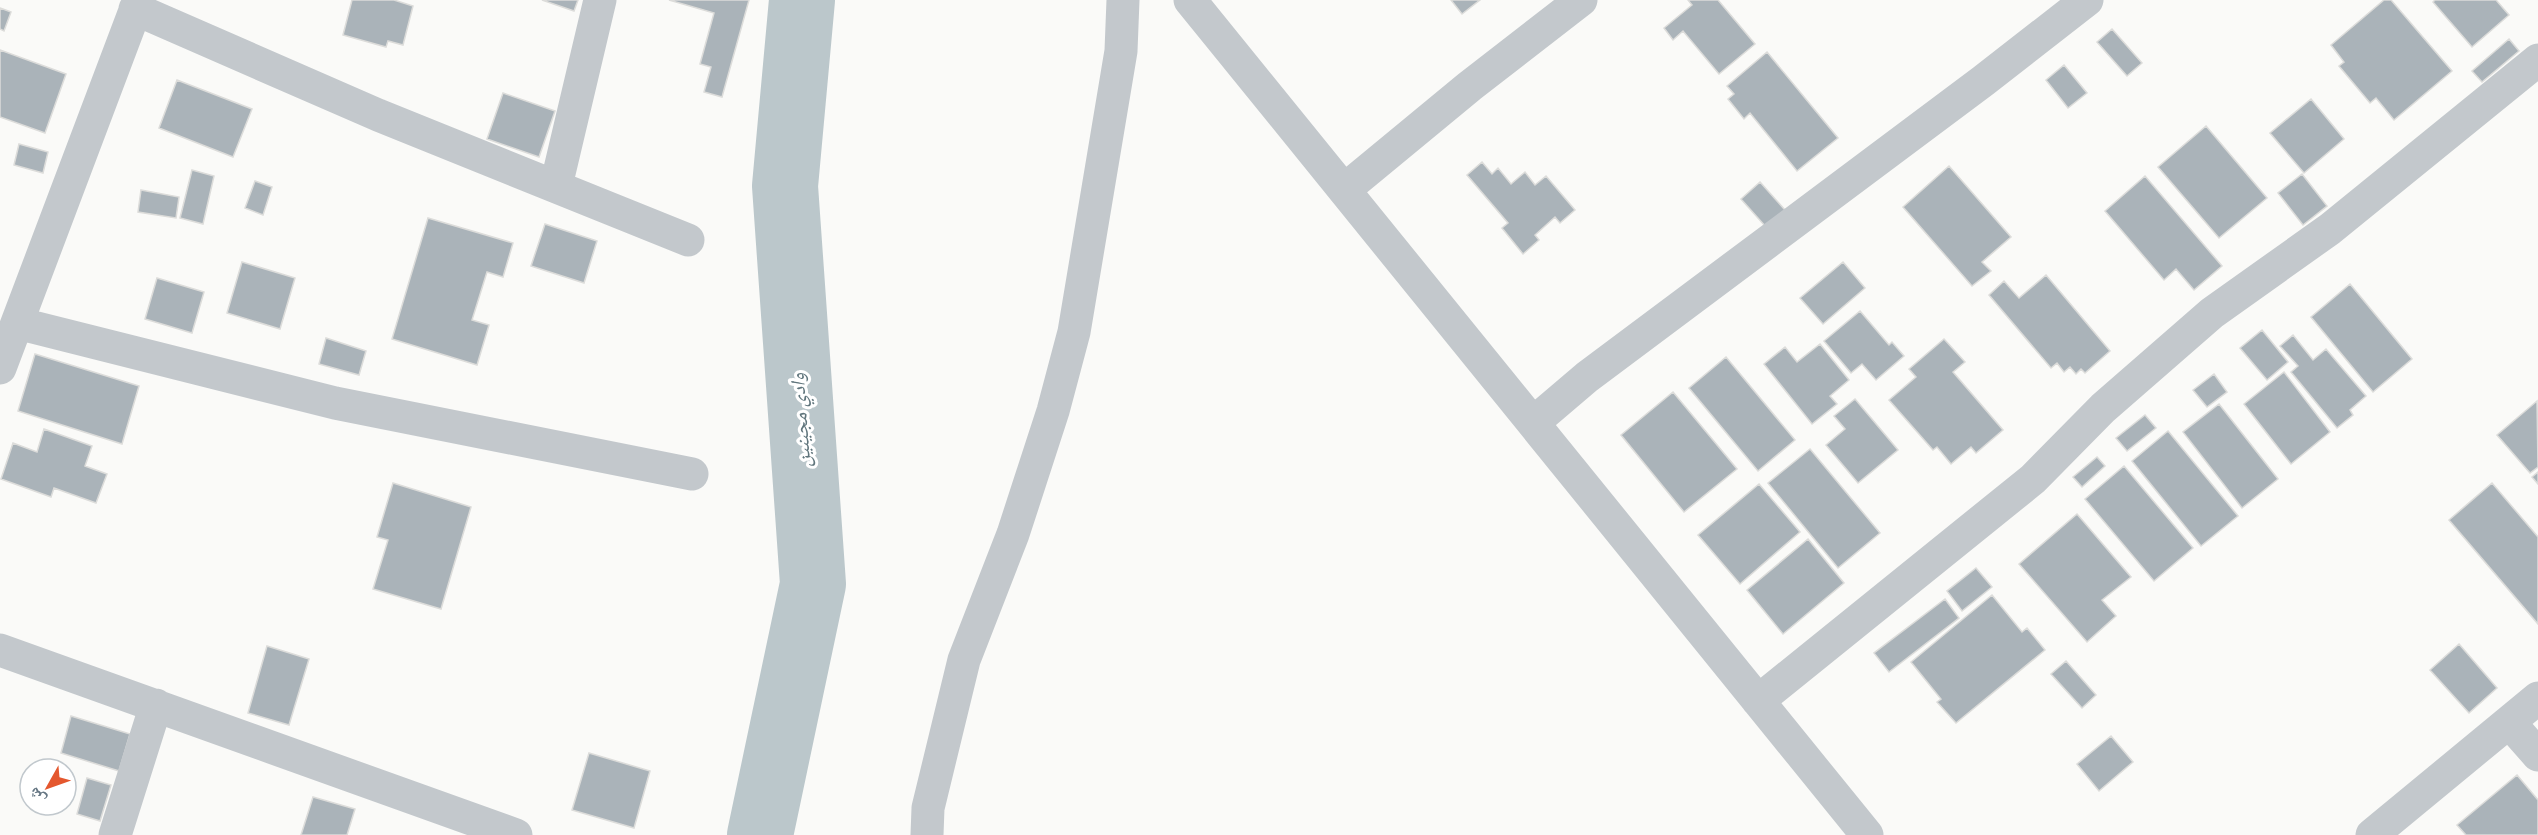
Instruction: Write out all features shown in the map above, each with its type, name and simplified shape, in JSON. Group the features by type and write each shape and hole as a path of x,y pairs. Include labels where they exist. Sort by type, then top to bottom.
{"street":[{"path":"556,186 600,0"},
{"path":"927,835 928,808 964,660 1014,534 1053,411 1074,332 1121,51 1123,0"},
{"path":"1190,0 1867,835"},
{"path":"1344,190 1470,86 1581,0"},
{"path":"1533,423 1587,378 1983,81 2087,0"},
{"path":"0,368 137,4 378,115 688,240"},
{"path":"1758,701 2033,479 2103,408 2212,313 2330,230 2538,60"},
{"path":"17,323 335,403 692,474"},
{"path":"0,650 516,835"},
{"path":"2372,835 2538,698"},
{"path":"115,835 156,705"},
{"path":"2509,722 2538,755"}],"building":[{"path":"352,0 394,0 413,6 403,45 388,41 386,47 343,35"},
{"path":"542,0 578,0 574,11"},
{"path":"669,0 749,0 722,97 704,92 711,67 700,64 714,13"},
{"path":"1451,0 1480,0 1462,14"},
{"path":"1688,0 1718,0 1755,44 1719,74 1683,31 1673,40 1664,28 1692,5"},
{"path":"2384,0 2391,0 2452,71 2394,120 2376,98 2370,103 2339,66 2344,62 2331,45"},
{"path":"2435,0 2496,0 2509,15 2472,47 2433,2"},
{"path":"0,8 11,12 4,31 0,29"},
{"path":"2112,29 2142,63 2127,76 2097,42"},
{"path":"2509,39 2519,51 2482,82 2472,71"},
{"path":"0,50 66,74 45,133 0,117"},
{"path":"1767,52 1838,138 1797,171 1750,113 1744,119 1728,99 1734,94 1727,86"},
{"path":"2064,65 2087,93 2068,108 2046,80"},
{"path":"177,80 252,109 233,157 159,128"},
{"path":"503,93 555,111 539,157 487,139"},
{"path":"2311,99 2344,139 2304,173 2270,133"},
{"path":"2206,126 2267,198 2219,238 2158,167"},
{"path":"19,144 48,152 43,173 14,165"},
{"path":"1482,162 1492,174 1498,168 1511,184 1525,172 1535,185 1546,176 1575,210 1560,223 1555,217 1535,235 1539,240 1523,254 1502,228 1508,223 1467,175"},
{"path":"1949,166 2011,237 1982,262 1991,271 1972,286 1903,207"},
{"path":"192,170 214,176 203,224 180,218"},
{"path":"2302,174 2327,206 2303,225 2278,193"},
{"path":"2145,176 2222,266 2194,290 2176,269 2164,280 2105,211"},
{"path":"255,181 272,187 263,215 245,208"},
{"path":"1760,182 1785,210 1766,227 1741,199"},
{"path":"141,190 179,197 176,218 138,212"},
{"path":"428,218 513,243 503,277 487,272 472,320 489,325 477,365 392,339"},
{"path":"545,224 597,241 584,283 531,266"},
{"path":"242,262 295,278 280,329 227,313"},
{"path":"1843,262 1865,288 1823,324 1800,298"},
{"path":"2046,275 2110,351 2085,373 2081,369 2076,374 2070,367 2064,372 2057,363 2051,368 1989,295 2004,281 2019,298"},
{"path":"157,278 204,292 192,333 145,319"},
{"path":"2350,284 2412,359 2373,392 2311,317"},
{"path":"1860,311 1889,345 1892,342 1904,356 1876,380 1862,364 1851,373 1824,341"},
{"path":"2262,330 2288,362 2267,380 2240,348"},
{"path":"2293,335 2313,360 2326,349 2366,396 2350,410 2353,415 2337,428 2291,372 2298,366 2280,346"},
{"path":"326,338 366,351 359,375 319,364"},
{"path":"1944,339 1965,362 1953,372 2003,430 1976,453 1971,447 1951,464 1937,447 1933,450 1889,400 1916,377 1909,369"},
{"path":"1820,344 1849,380 1830,396 1837,404 1812,424 1764,364 1785,347 1797,362"},
{"path":"35,354 139,386 122,444 18,411"},
{"path":"1726,357 1795,440 1758,471 1689,388"},
{"path":"2284,372 2330,432 2291,464 2244,404"},
{"path":"2214,374 2227,392 2207,407 2193,390"},
{"path":"1673,392 1737,469 1684,512 1621,435"},
{"path":"1855,399 1898,450 1858,483 1826,445 1845,429 1834,416"},
{"path":"2537,401 2538,467 2530,473 2497,435"},
{"path":"2219,404 2278,479 2242,508 2183,432"},
{"path":"2145,415 2156,428 2127,451 2116,438"},
{"path":"44,429 92,446 85,466 107,474 96,503 54,488 51,497 1,479 13,443 37,452"},
{"path":"2168,431 2238,516 2201,546 2132,461"},
{"path":"1810,449 1880,533 1838,568 1768,483"},
{"path":"2097,457 2105,466 2082,487 2073,477"},
{"path":"2124,466 2193,548 2154,581 2085,499"},
{"path":"2538,472 2538,484 2532,477"},
{"path":"393,483 471,507 441,609 373,589 388,540 377,537"},
{"path":"2492,483 2538,537 2538,624 2449,520"},
{"path":"1759,484 1800,532 1740,584 1698,535"},
{"path":"2077,514 2131,577 2102,600 2116,616 2087,642 2019,564"},
{"path":"1808,539 1844,583 1783,634 1747,590"},
{"path":"1976,568 1992,587 1962,611 1947,591"},
{"path":"1992,595 2022,632 2027,628 2045,650 1956,723 1937,702 1941,699 1911,662"},
{"path":"1945,599 1959,618 1889,672 1874,653"},
{"path":"2459,644 2497,688 2469,713 2430,670"},
{"path":"267,646 309,659 289,725 248,713"},
{"path":"2066,661 2096,695 2082,708 2051,674"},
{"path":"71,716 130,734 119,771 61,753"},
{"path":"2111,736 2133,762 2099,791 2077,764"},
{"path":"589,753 650,771 634,828 572,810"},
{"path":"2517,775 2538,800 2538,835 2466,835 2457,825"},
{"path":"87,778 111,785 100,821 78,814"},
{"path":"313,797 355,809 347,835 301,835"}],"waterway":[{"name":"وادي مجينين","path":"760,835 813,584 785,186 802,0"}]}
